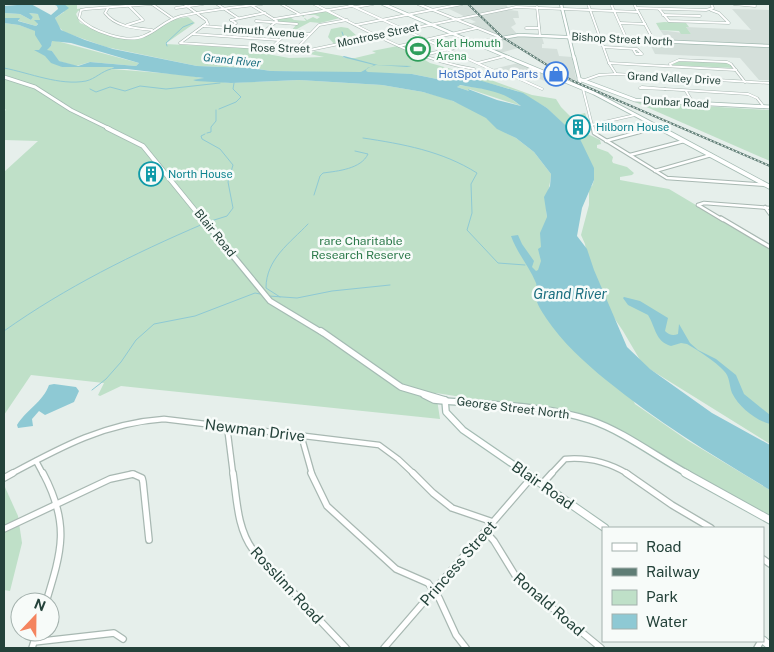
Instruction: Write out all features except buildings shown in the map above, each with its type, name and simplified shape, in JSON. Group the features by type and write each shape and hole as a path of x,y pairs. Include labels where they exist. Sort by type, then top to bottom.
{"main road":[{"path":"383,4 583,89 710,155 761,186 769,187"},
{"path":"561,4 583,89 589,94 607,102"},
{"name":"Bishop Street North","path":"475,43 514,35 770,46"},
{"name":"Blair Road","path":"4,78 35,87 71,110 143,146 270,301 332,338 401,387 437,401 445,400 446,412 456,424 603,527"},
{"name":"Grand Valley Drive","path":"579,79 585,80"},
{"name":"Dunbar Road","path":"585,80 631,99 770,107"},
{"path":"681,141 706,156 769,187"},
{"name":"George Street North","path":"445,400 561,412 582,418 617,433 726,497 770,520"}],"street":[{"path":"172,18 152,4 82,10 79,18 90,27 112,35 139,38 172,18 262,4"},
{"path":"184,4 199,14 207,23 192,34"},
{"path":"176,8 202,4"},
{"path":"217,4 238,18"},
{"path":"281,4 300,14"},
{"path":"314,4 422,56 445,64 474,70"},
{"path":"348,4 503,75 511,75 534,69"},
{"path":"274,19 373,4"},
{"path":"418,4 500,37"},
{"path":"356,24 462,4"},
{"path":"588,4 609,63 616,74"},
{"path":"611,4 627,40"},
{"path":"634,4 654,41"},
{"path":"711,4 713,7 711,10"},
{"path":"734,4 755,6 754,4"},
{"path":"250,5 277,21 275,23"},
{"name":"Montrose Street","path":"325,47 516,5 562,8"},
{"path":"127,25 143,20 129,6"},
{"path":"108,7 105,13 108,17 127,25 152,30"},
{"path":"536,7 540,36"},
{"path":"562,8 638,12"},
{"path":"636,8 711,10 719,13 728,24 670,22 667,21 659,9"},
{"path":"229,28 236,23 231,20 265,13"},
{"path":"664,15 700,16"},
{"path":"294,51 319,25 347,20"},
{"path":"256,22 297,24"},
{"name":"Homuth Avenue","path":"207,23 218,27"},
{"path":"266,31 275,23"},
{"path":"620,23 644,24"},
{"name":"Homuth Avenue","path":"203,26 310,34"},
{"path":"399,46 477,28"},
{"path":"526,28 539,28"},
{"path":"270,49 288,32"},
{"path":"192,34 220,38 237,37 279,40"},
{"name":"Rose Street","path":"192,34 180,43 294,51 325,47"},
{"path":"417,57 475,43"},
{"path":"604,47 633,49"},
{"path":"478,63 506,56"},
{"path":"671,66 670,64 676,60 729,63 744,81"},
{"path":"609,63 736,70"},
{"name":"Grand Valley Drive","path":"585,80 599,75 616,74 770,82"},
{"path":"511,75 542,89"},
{"path":"665,89 640,88 752,95 764,107"},
{"path":"583,89 594,133 667,178 769,187"},
{"path":"686,91 693,103"},
{"path":"584,94 589,94"},
{"path":"591,125 633,115"},
{"path":"606,141 656,128"},
{"path":"630,155 681,141"},
{"path":"655,171 710,155"},
{"path":"770,208 704,203 698,205 770,247"},
{"path":"765,208 770,214"},
{"name":"Newman Drive","path":"4,478 84,436 106,427 133,421 164,419 379,445 389,450 424,486 453,509 493,522"},
{"name":"Rosslinn Road","path":"227,426 240,524 245,539 253,550 346,648"},
{"path":"301,435 314,482 327,506 396,569 428,583 434,590 456,635 466,648"},
{"path":"542,484 566,459 602,462 624,472 672,505 709,527"},
{"path":"36,461 57,505 62,530 49,592"},
{"path":"4,529 110,480 138,475 144,482 149,540"},
{"name":"Princess Street","path":"384,648 532,477"},
{"name":"Ronald Road","path":"485,531 494,541 518,580 601,648"},
{"path":"33,645 114,633 123,639"}],"shaded area":[{"path":"463,4 506,4 509,10 518,11 519,18 513,18 516,24 511,27 517,34 500,36 469,24 476,22 445,7"},
{"path":"732,9 770,10 770,45 668,41 660,30 691,34 686,27 751,30"},
{"path":"514,36 542,37 544,44 542,44 542,48 557,49 559,56 572,57 577,84 561,76 549,73 555,72 518,48 500,53 479,43"},
{"path":"649,42 770,47 770,80 759,80 740,58 655,54"},
{"path":"518,63 556,80 547,82 523,72 508,75 493,69"}],"green space":[{"path":"64,4 77,4 77,9 85,8 76,14 80,23 110,35 135,39 145,37 169,20 188,17 195,23 165,44 265,49 262,53 289,58 324,57 310,54 315,51 344,58 355,58 376,53 372,51 413,43 433,52 421,55 420,57 430,63 455,70 479,72 488,79 532,95 556,99 572,118 579,119 581,114 585,113 589,124 583,125 572,121 569,124 600,140 601,144 597,145 597,148 608,152 613,157 613,163 627,167 634,173 620,177 620,180 669,189 770,249 770,444 643,365 623,331 591,284 585,244 581,235 589,205 589,187 592,186 594,180 557,118 547,108 517,91 469,78 447,81 412,74 271,71 250,68 197,66 106,47 64,32 58,26 55,18 64,12"},
{"path":"326,11 340,18 320,23 310,22 297,29 303,30 293,30 290,32 297,24 279,22 276,19 290,17 294,20 306,21 304,18 307,20 313,17 317,19 320,17 304,15 304,17 299,15"},
{"path":"4,13 20,14 31,20 33,17 28,13 39,14 40,20 35,20 38,23 36,26 19,21 18,18 4,18"},
{"name":"rare Charitable Research Reserve","path":"4,23 19,25 36,31 47,49 51,46 52,41 57,41 139,63 136,66 90,62 76,66 58,61 52,51 48,51 62,67 114,67 112,69 186,75 228,83 299,80 382,85 446,98 487,116 506,133 534,152 551,174 546,211 547,217 635,404 687,440 770,490 770,516 744,503 615,427 592,417 436,393 440,419 121,386 100,396 98,395 104,383 31,375 4,415 4,172 38,141 4,140 4,111 6,110 4,108"},
{"path":"656,23 686,23 689,27 686,27 691,34 660,30"},
{"path":"348,28 357,36 357,39 334,44 328,37 331,29"},
{"path":"678,61 725,63 730,64 733,68 672,65"},
{"path":"458,85 494,90 512,98 510,98 521,106 457,87"},
{"path":"635,102 770,110 770,161"},
{"path":"4,485 18,516 22,543 10,591 4,590"}],"water":[{"name":"Grand River","path":"14,4 31,4 51,15 58,9 53,4 64,4 69,8 55,18 61,30 113,49 197,66 250,68 271,71 361,72 367,69 366,71 368,72 412,74 447,81 472,78 523,93 547,108 580,139 594,168 594,180 582,208 577,236 587,249 627,347 650,369 712,413 770,445 770,490 645,410 582,359 552,327 538,305 536,283 511,236 518,235 534,261 532,267 536,271 538,270 541,261 538,249 541,247 540,233 547,217 544,197 550,186 551,174 534,152 516,138 497,129 486,118 453,101 423,92 382,85 299,80 231,83 196,81 193,80 204,78 127,69 111,69 114,67 62,67 51,63 45,56 34,50 39,50 42,46 35,35 35,31 19,25 4,23 4,18 20,18 18,21 36,26 38,24 34,20 40,20 38,14 29,13 33,17 31,20 20,14 4,13 4,6 17,5","holes":["52,41 71,43 139,63 136,66 90,62 78,66 59,61 52,51 47,50 51,46","460,85 501,94 521,106 457,87"]},
{"path":"342,57 378,65 412,66 407,67 376,65 371,67 374,65"},
{"path":"624,297 640,301 668,318 665,331 670,334 678,334 679,324 690,343 698,350 716,359 736,375 744,394 770,415 770,424 753,416 743,408 732,393 726,373 716,364 687,344 681,343 671,346 666,344 659,337 648,315 628,305"},
{"path":"49,385 76,387 79,391 74,402 45,415 39,411 32,419 33,426 18,428 17,425 43,396"}],"waterway":[{"path":"167,46 166,43 183,27 193,23"},
{"path":"342,32 345,40"},
{"path":"4,68 66,82 86,81 111,69"},
{"path":"90,89 96,92 110,87 125,91 140,86 166,89 220,83"},
{"path":"219,109 236,102 241,97 233,89 234,83"},
{"path":"207,133 211,132 211,127 216,121 216,110"},
{"path":"205,134 201,136 202,139 220,149 233,165 228,182 233,208 227,216 211,221"},
{"path":"363,138 407,146 436,154 464,165 477,173 471,184 472,213 467,230 498,263 525,265"},
{"path":"314,195 320,176 323,173 355,166 365,159 368,154 355,151"},
{"path":"4,331 51,300 100,272 203,224"},
{"path":"280,297 266,288 270,268 280,252 308,224"},
{"path":"280,297 297,298 332,291 390,285"},
{"path":"92,390 106,379 121,362 136,340 154,324 195,316 255,293 260,294"},
{"path":"269,296 280,297"}],"railway":[{"path":"468,4 502,37 573,81 770,166"}],"place":[{"name":"Karl Homuth Arena","path":"418,49"},
{"name":"HotSpot Auto Parts","path":"556,74"},
{"name":"Hilborn House","path":"578,127"},
{"name":"North House","path":"151,174"}]}
